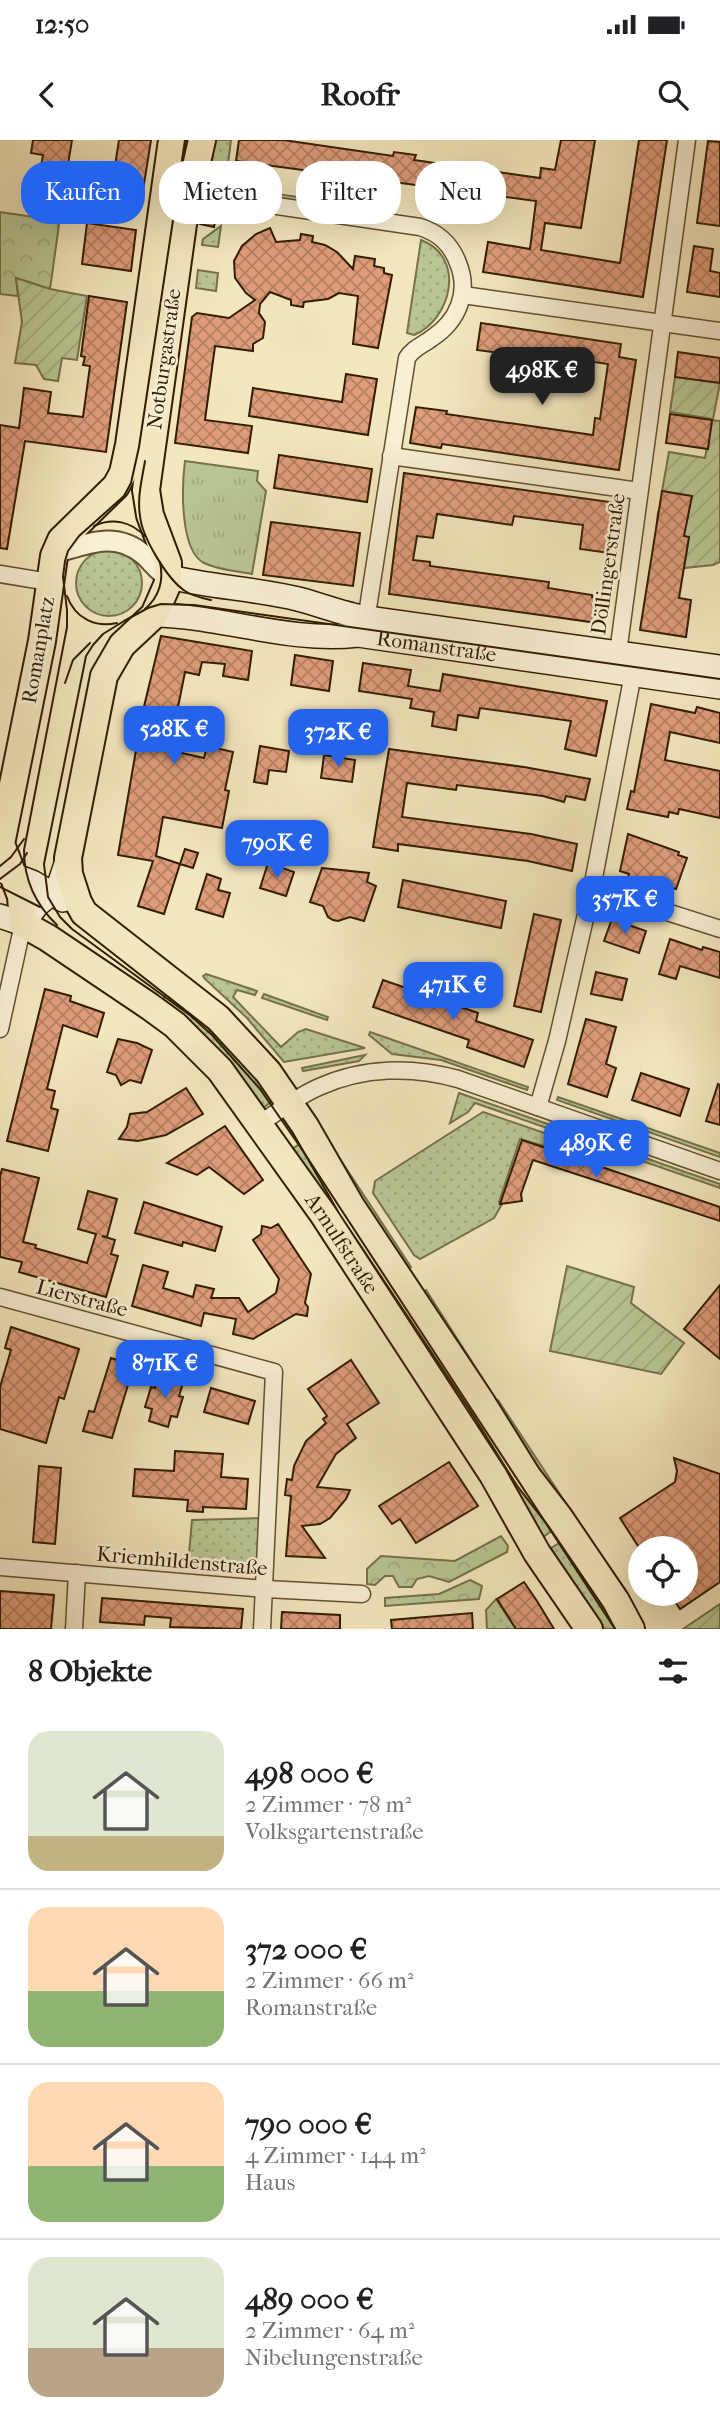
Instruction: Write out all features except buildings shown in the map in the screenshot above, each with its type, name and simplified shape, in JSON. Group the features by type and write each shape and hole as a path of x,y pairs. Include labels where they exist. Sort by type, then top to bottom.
{"main road":[{"name":"Notburgastraße","path":"62,542 108,495 123,473 172,140"},
{"name":"Notburgastraße","path":"196,161 202,140"},
{"name":"Notburgastraße","path":"169,577 168,563 150,515 146,490 184,224"},
{"name":"Romanplatz","path":"11,920 21,896 5,872 0,845 42,641 50,582 62,542"},
{"path":"11,920 53,894 64,875 106,670 122,645 154,615 166,592 169,577"},
{"name":"Romanstraße","path":"169,577 198,584 300,599 331,610 365,627 720,687"},
{"name":"Romanstraße","path":"154,615 304,637 365,627 618,653 720,667"},
{"path":"68,858 69,874 84,913"},
{"name":"Arnulfstraße","path":"5,872 32,882 84,913 218,1018 268,1072 351,1206 482,1403 528,1478 559,1517 616,1601 631,1629"},
{"name":"Arnulfstraße","path":"11,920 48,938 113,980 174,1026 220,1070 323,1214 493,1475 537,1553 589,1629"}],"street":[{"name":"Döllingerstraße","path":"633,674 618,653 687,140"},
{"path":"282,206 429,230 449,245 455,255 463,284 463,295 457,312 443,330 411,352 407,358 365,627"},
{"path":"463,295 720,331"},
{"path":"391,456 639,491"},
{"path":"62,542 119,540 137,550 169,577"},
{"path":"0,574 50,582"},
{"path":"538,1107 551,1065 592,888 633,674"},
{"path":"592,888 720,929"},
{"path":"0,1029 11,920"},
{"path":"259,1124 320,1087 341,1079 411,1069 457,1079 720,1171"},
{"name":"Lierstraße","path":"0,1297 274,1372 266,1589"},
{"name":"Kriemhildenstraße","path":"0,1567 266,1589 362,1594"},
{"path":"74,1629 77,1573"},
{"path":"262,1629 266,1589"}],"green space":[{"path":"215,140 231,140 228,161 212,161"},
{"path":"282,195 296,197 296,201 282,199"},
{"path":"0,212 21,215 21,224 58,224 50,289 16,278 18,296 0,294"},
{"path":"221,226 218,247 202,245 203,239"},
{"path":"421,240 435,248 444,260 449,273 449,288 437,316 427,327 414,335 407,333"},
{"path":"198,270 218,273 216,291 196,288"},
{"path":"16,278 50,289 87,296 77,360 62,358 58,381 44,379 36,365 15,363 22,322"},
{"path":"675,377 720,383 713,419 670,412"},
{"path":"712,420 720,421 720,562 684,568 689,537 656,532 658,512 688,517 691,496 662,491 669,452 705,458"},
{"path":"185,461 258,471 257,481 266,491 252,574 215,567 196,556 190,545 184,516"},
{"path":"115,550 133,559 140,570 140,596 133,607 122,614 103,616 85,607 78,596 76,577 85,559 96,552"},
{"path":"206,974 257,991 255,995 237,990 233,997 281,1047 298,1032 306,1029 365,1048 284,1062 247,1018 204,978"},
{"path":"167,993 230,1049 264,1086 262,1088 272,1101 262,1109 159,1005"},
{"path":"264,994 328,1017 327,1020 262,998"},
{"path":"370,1032 528,1087 527,1090 441,1060 392,1054 369,1035"},
{"path":"365,1055 359,1061 303,1071 302,1068"},
{"path":"459,1093 720,1184 720,1188 475,1103 468,1112 450,1123"},
{"path":"558,1097 720,1153 720,1157 557,1100"},
{"path":"483,1112 591,1149 588,1159 520,1139 499,1202 502,1204 494,1218 420,1259 414,1255 373,1193 375,1181"},
{"path":"321,1130 411,1267 407,1270 357,1194"},
{"path":"304,1141 557,1527 539,1540 286,1153"},
{"path":"567,1266 634,1287 631,1303 684,1343 661,1374 550,1351"},
{"path":"426,1290 490,1390 487,1392 422,1292"},
{"path":"498,1400 567,1505 562,1508 493,1403"},
{"path":"262,1518 257,1572 188,1565 192,1520"},
{"path":"501,1536 508,1546 507,1552 449,1582 429,1576 417,1579 412,1587 399,1587 393,1576 385,1576 375,1585 367,1584 367,1569 381,1556 455,1561"},
{"path":"561,1542 624,1629 599,1629 597,1619 551,1548"},
{"path":"470,1580 482,1586 479,1599 385,1606 385,1598 439,1594"},
{"path":"496,1599 516,1629 487,1629 486,1610"},
{"path":"720,1604 720,1629 683,1629"}],"tram line":[{"path":"57,925 37,900 29,882 24,850 67,627 63,577 65,561 68,551 79,536 124,496 131,483 139,447 185,140"},
{"path":"145,461 139,509 150,546 163,568 178,585 191,594 211,600"},
{"path":"94,526 121,522 134,527 145,536"},
{"path":"145,609 160,588 160,562"},
{"path":"67,596 75,610 87,620 101,624 117,623"},
{"path":"615,1629 260,1089 212,1035 191,1016 72,929 60,917 48,897 44,864 86,656 103,634 148,608 161,604 194,605 720,679"},
{"path":"65,683 73,660 90,643"},
{"path":"0,866 11,857 24,839"},
{"path":"0,879 20,864 27,853"},
{"path":"0,887 40,907"}]}
